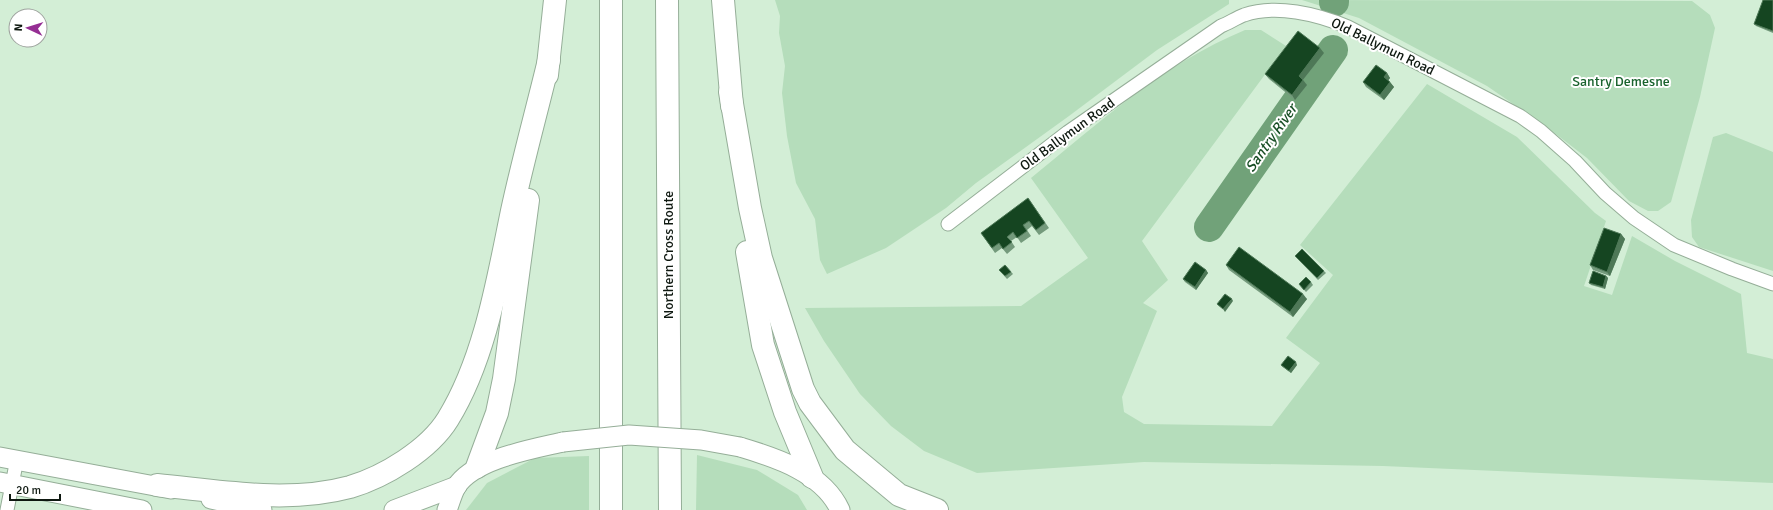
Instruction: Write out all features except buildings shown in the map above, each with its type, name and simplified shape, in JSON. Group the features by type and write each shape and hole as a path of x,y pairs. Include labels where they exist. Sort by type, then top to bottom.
{"highway":[{"path":"477,467 497,412 504,379 549,60 555,0"},
{"path":"611,0 611,510"},
{"name":"Northern Cross Route","path":"667,0 670,510"},
{"path":"723,0 740,210 763,345 785,412 812,477"},
{"path":"157,485 268,495 302,494 350,487 394,468 426,444 447,420 466,383 482,338 549,60"},
{"path":"730,92 750,208 761,258 803,389 810,403 845,450 899,494 937,510"}],"main road":[{"path":"394,510 457,486 477,467 523,451 562,442 629,435 701,440 740,447 770,456 812,477 842,507"},
{"path":"9,458 157,485 262,510"},
{"path":"6,483 142,510"},
{"path":"447,510 457,486"}],"street":[{"name":"Old Ballymun Road","path":"948,224 1068,132 1221,26 1260,11 1301,13 1323,17 1348,27 1520,116 1541,131 1574,161 1616,203 1634,218 1674,245 1773,284"},
{"path":"7,510 6,483 9,458"}],"green space":[{"path":"775,0 1229,0 1229,4 1157,50 976,183 946,208 886,248 827,274 820,260 815,219 796,183 787,136 782,93 785,66 779,33 780,16"},
{"name":"Santry Demesne","path":"1302,0 1692,1 1710,15 1715,28 1700,97 1671,202 1658,211 1648,211 1629,201 1587,158 1544,125 1487,86 1359,18"},
{"path":"1245,30 1261,30 1286,46 1142,241 1168,280 1143,303 1157,311 1122,397 1124,412 1144,424 1272,426 1320,363 1286,338 1333,275 1300,245 1427,84 1517,137 1595,213 1606,221 1584,286 1612,295 1632,236 1675,261 1741,294 1747,353 1773,359 1773,483 1383,466 1144,462 977,473 924,451 891,426 860,394 824,341 805,308 1021,306 1088,258 1031,178 1107,116 1159,77 1215,44"},
{"path":"1726,133 1773,152 1773,271 1699,247 1692,237 1691,220 1713,137"},
{"path":"697,455 757,470 798,495 807,510 696,510"},
{"path":"589,456 589,510 466,510 487,483 535,458"}],"waterway":[{"name":"Santry River","path":"1209,227 1333,50"}]}
